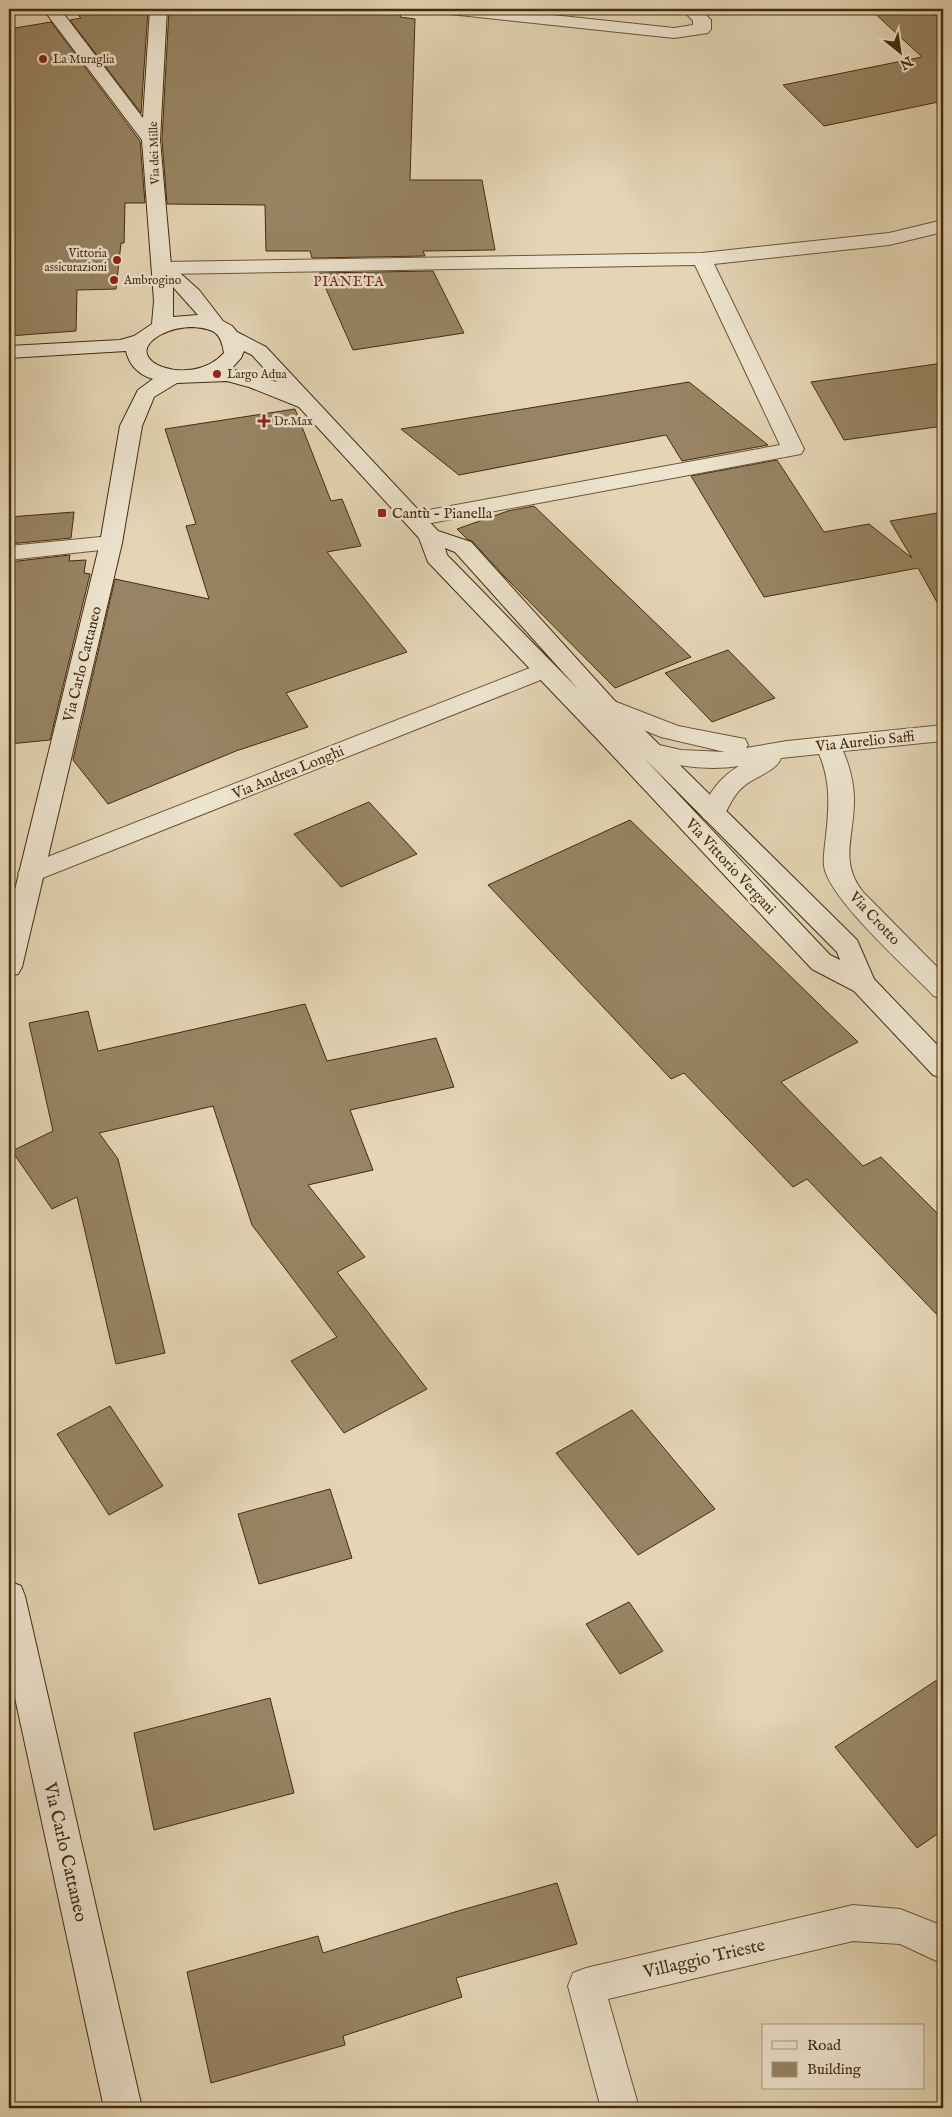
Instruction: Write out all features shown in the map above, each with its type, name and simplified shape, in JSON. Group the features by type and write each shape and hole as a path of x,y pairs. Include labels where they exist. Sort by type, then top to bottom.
{"street":[{"path":"51,9 151,140"},
{"name":"Via dei Mille","path":"159,9 151,140 164,301 162,326"},
{"path":"450,9 674,33 702,29 702,20 690,9"},
{"path":"162,268 702,259 889,238 943,226"},
{"path":"423,527 793,448 702,259"},
{"path":"140,341 137,349 138,359 146,368 173,378 202,375 223,366 234,354 234,341 182,282 162,268"},
{"path":"9,352 120,346 140,341 153,330 172,322 200,321 224,331"},
{"name":"Via Vittorio Vergani","path":"224,331 259,351 314,409 423,527 436,557 609,736 821,962 862,984 943,1068"},
{"name":"Via Vittorio Vergani","path":"202,375 229,375 243,378 280,392 314,409"},
{"name":"Via Carlo Cattaneo","path":"9,967 111,543 131,426 145,394 160,382 173,378"},
{"name":"Via Vittorio Vergani","path":"423,527 463,547 606,706 848,947 862,984"},
{"path":"9,552 111,543"},
{"name":"Via Andrea Longhi","path":"31,873 545,670"},
{"name":"Via Aurelio Saffi","path":"606,706 648,725 688,738 708,742 787,750"},
{"name":"Via Aurelio Saffi","path":"651,751 681,758 724,760 787,750 943,733"},
{"name":"Via Vittorio Vergani","path":"609,736 633,747 651,751"},
{"name":"Via Crotto","path":"828,746 838,767 842,798 836,867 842,882 854,898 943,989"},
{"name":"Via Aurelio Saffi","path":"713,813 725,788 735,778 787,750"},
{"name":"Via Carlo Cattaneo","path":"9,1596 124,2108"},
{"name":"Villaggio Trieste","path":"620,2108 586,1986 853,1923 890,1923 921,1932 943,1946"}],"building":[{"path":"72,9 148,9 141,113 70,20 81,18"},
{"path":"169,9 376,9 402,12 400,17 415,19 410,180 482,180 495,250 423,251 425,256 312,258 310,251 266,251 265,205 167,204 162,140"},
{"path":"870,9 928,9 943,22 943,101 824,126 783,85 922,57"},
{"path":"51,22 140,141 145,203 125,203 124,243 121,243 116,289 77,290 76,331 9,336 9,29"},
{"path":"433,271 464,333 353,350 319,273"},
{"path":"943,363 943,426 844,440 811,382"},
{"path":"689,382 768,445 682,461 666,435 459,475 401,429"},
{"path":"295,409 331,501 342,499 361,546 327,552 407,652 286,693 308,727 236,751 108,804 73,760 115,579 209,599 186,526 196,524 165,429"},
{"path":"777,460 824,532 869,524 912,558 890,521 943,512 943,613 918,568 764,597 691,476"},
{"path":"534,506 691,657 615,688 472,541 467,539 457,529 508,511"},
{"path":"74,512 71,538 9,544 9,517"},
{"path":"70,555 69,561 86,560 84,573 90,574 50,740 9,744 9,562"},
{"path":"728,650 775,698 712,722 665,673"},
{"path":"369,802 417,854 341,887 294,834"},
{"path":"630,820 858,1042 781,1082 863,1166 881,1157 943,1219 943,1321 807,1179 793,1187 684,1073 671,1079 488,885"},
{"path":"305,1004 327,1061 436,1038 454,1087 350,1110 373,1170 308,1185 365,1257 337,1272 427,1389 344,1433 291,1361 337,1337 252,1225 213,1106 99,1133 118,1159 165,1353 116,1364 77,1197 52,1209 12,1151 53,1131 29,1023 88,1011 98,1051"},
{"path":"110,1406 163,1486 109,1515 57,1434"},
{"path":"632,1410 715,1509 638,1555 556,1453"},
{"path":"330,1489 352,1558 259,1584 238,1514"},
{"path":"629,1602 663,1651 620,1674 586,1624"},
{"path":"943,1676 943,1830 917,1848 835,1747"},
{"path":"270,1698 294,1793 154,1830 134,1733"},
{"path":"557,1883 577,1944 456,1978 462,1997 343,2036 345,2045 211,2083 187,1972 318,1936 323,1953 458,1911"}],"place":[{"name":"La Muraglia","path":"43,59"},
{"name":"Vittoria assicurazioni","path":"117,260"},
{"name":"Ambrogino","path":"114,280"},
{"name":"Largo Adua","path":"217,374"},
{"name":"Dr.Max","path":"264,421"},
{"name":"Cantù - Pianella","path":"382,513"}],"district":[{"name":"PIANETA","path":"349,281"}]}
